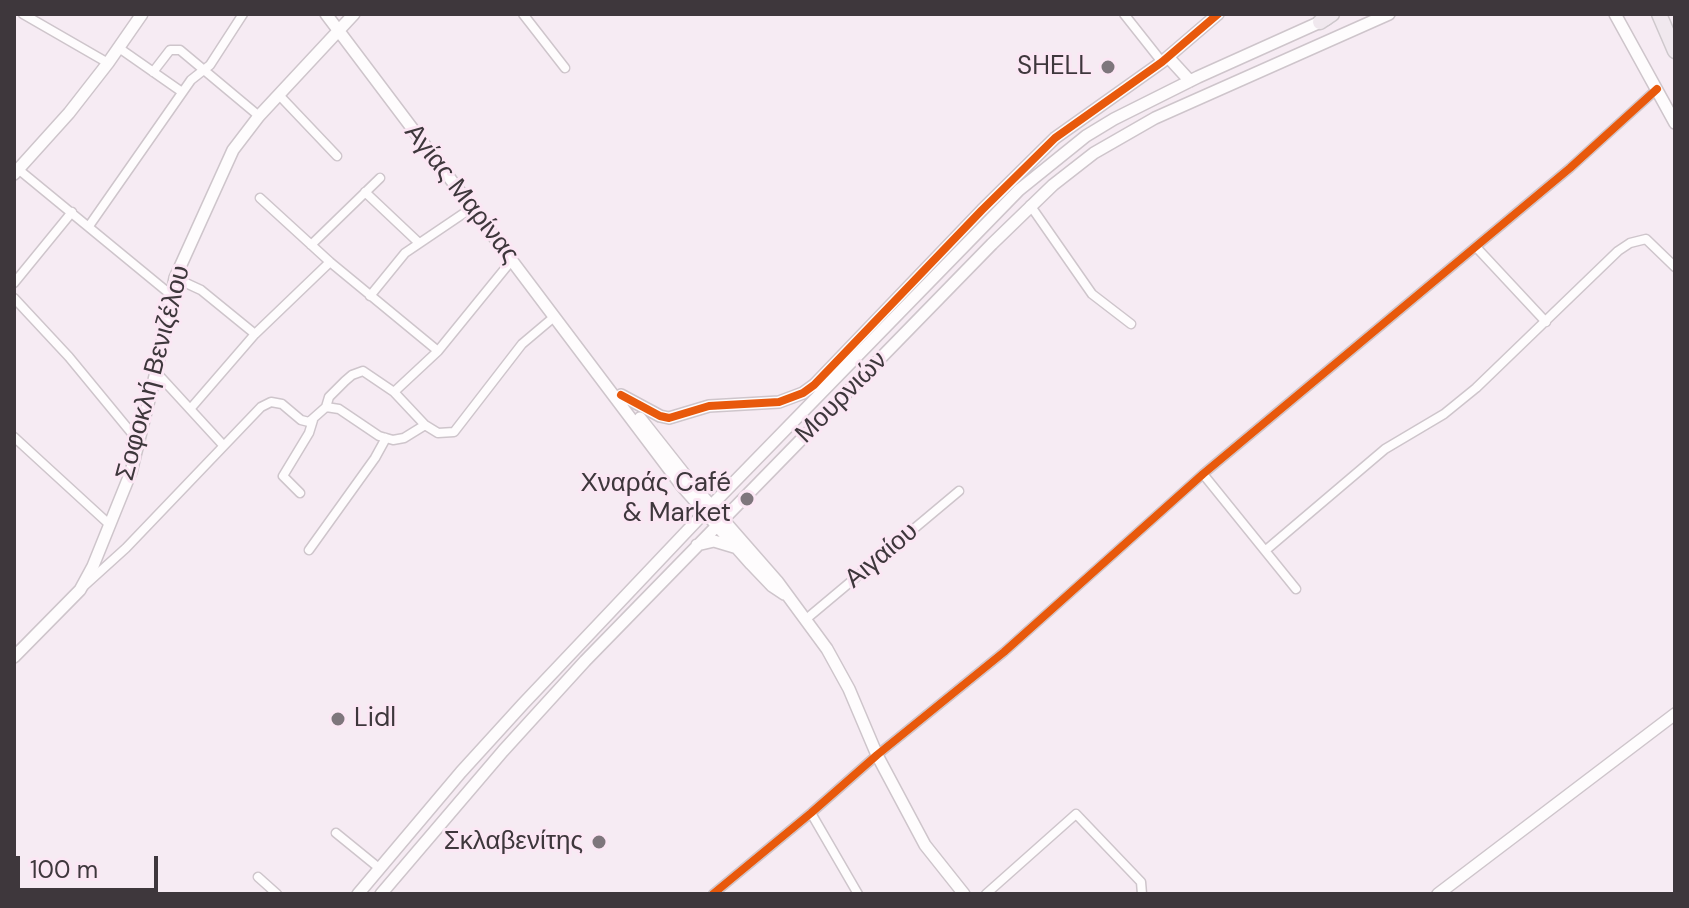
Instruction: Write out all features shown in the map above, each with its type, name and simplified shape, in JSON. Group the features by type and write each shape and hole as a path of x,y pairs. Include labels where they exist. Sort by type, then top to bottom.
{"highway":[{"path":"1659,14 1675,51"}],"main road":[{"path":"16,171 55,130 142,14"},
{"name":"Αγίας Μαρίνας","path":"326,14 554,317 690,489 777,581 827,649 849,689 877,755 925,845 964,894"},
{"name":"Σοφοκλή Βενιζέλου","path":"14,657 80,590 93,566 131,472 175,278 233,150 259,116 354,14"},
{"path":"621,395 669,418 709,406 779,402 803,393 1047,145 1165,60 1218,14"},
{"path":"358,894 512,715 982,225 1048,164 1105,124 1190,81 1338,14"},
{"name":"Μουρνιών","path":"381,894 535,715 1030,205 1094,153 1126,133 1389,14"},
{"path":"1615,14 1675,123"},
{"path":"1165,60 1190,81"},
{"name":"Αγίας Μαρίνας","path":"598,372 621,395 690,489"},
{"path":"685,533 692,513 690,489 712,493 730,488"},
{"path":"696,546 714,541 740,545 736,523 744,497"},
{"path":"1438,894 1675,714"}],"street":[{"path":"23,14 108,63"},
{"path":"89,226 182,92 191,80 205,70 243,14"},
{"path":"523,14 565,68"},
{"path":"1124,14 1165,60"},
{"path":"119,48 182,92"},
{"path":"153,72 170,50 176,48 259,116"},
{"path":"713,894 1004,652 1203,474 1570,168 1657,89"},
{"path":"279,95 337,156"},
{"path":"16,171 72,212 170,294"},
{"path":"311,245 380,178"},
{"path":"365,192 418,242"},
{"path":"260,198 330,262 438,351"},
{"path":"1030,205 1092,294 1131,324"},
{"path":"370,296 405,253 473,207"},
{"path":"14,283 72,212"},
{"path":"1266,550 1385,449 1460,401 1618,251 1638,239 1646,239 1675,267"},
{"path":"1476,247 1546,322"},
{"path":"394,392 438,351 512,260"},
{"path":"191,408 255,334 330,262"},
{"path":"175,278 201,290 255,334"},
{"path":"14,298 69,357 139,442"},
{"path":"300,493 283,476 309,433 313,420 326,407 329,397 358,372 367,372 394,392 425,425 438,433 447,434 460,427 522,344 554,317"},
{"path":"156,372 223,445"},
{"path":"80,590 201,472 249,417 271,402 282,404 305,422 313,420"},
{"path":"326,407 339,409 393,440 404,438 425,425"},
{"path":"14,437 110,525"},
{"path":"309,550 386,438"},
{"path":"1203,474 1296,589"},
{"name":"Αιγαίου","path":"805,620 959,491"},
{"path":"811,813 858,894"},
{"path":"986,894 1076,814 1141,882 1142,894"},
{"path":"336,833 379,868"},
{"path":"258,877 277,894"}],"cycle path":[{"path":"621,395 669,418 709,406 779,402 803,393 1055,138 1162,62 1218,14"},
{"path":"713,894 1004,652 1203,474 1570,168 1657,89"}],"place":[{"name":"SHELL","path":"1108,67"},
{"name":"Χναράς Café & Market","path":"747,499"},
{"name":"Lidl","path":"338,719"},
{"name":"Σκλαβενίτης","path":"599,842"}]}
